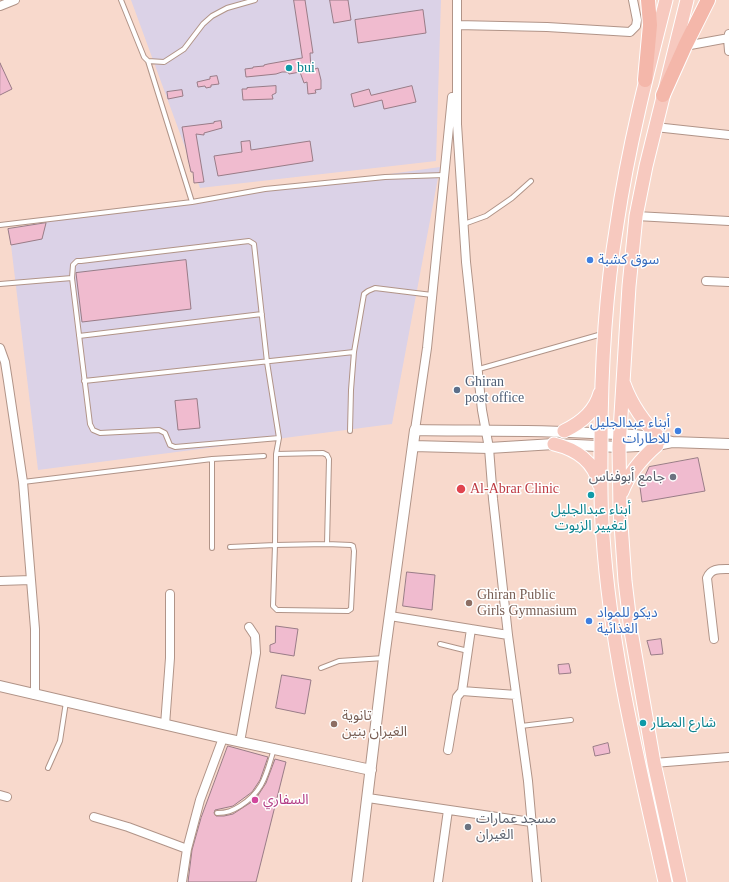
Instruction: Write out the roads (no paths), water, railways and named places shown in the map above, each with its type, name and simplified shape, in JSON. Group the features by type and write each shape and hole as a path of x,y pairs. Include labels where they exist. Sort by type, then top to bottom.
{"highway":[{"path":"645,80 650,25 648,0"},
{"path":"663,95 708,0"}],"main road":[{"path":"665,882 614,639 603,538 601,440 604,333 616,225 645,80 666,0"},
{"path":"680,882 654,763 631,631 625,581 620,496 619,440 624,383 629,286 636,216 655,127 687,0"},
{"path":"620,496 628,479 638,464 663,442 647,425 631,401 624,383"},
{"path":"564,431 575,426 589,414 599,398 602,385"},
{"path":"554,444 573,450 581,456 594,471 601,490"}],"street":[{"path":"0,6 15,0"},
{"path":"457,0 457,124 466,262 479,370 482,410 489,448 508,635 528,781 537,882"},
{"path":"457,26 547,27 630,32 636,26 637,20 633,0"},
{"path":"685,46 729,37 729,50"},
{"path":"357,882 404,502 427,348 457,49"},
{"path":"655,127 729,134"},
{"path":"636,216 729,221"},
{"path":"706,281 729,282"},
{"path":"0,348 5,362 23,482 35,629 36,695"},
{"path":"415,430 564,431 601,440"},
{"path":"413,446 489,448 601,440 729,444"},
{"path":"714,638 707,578 713,570 729,569"},
{"path":"0,581 32,580"},
{"path":"165,725 170,658 170,594"},
{"path":"390,616 508,635"},
{"path":"240,742 256,652 255,636 249,627"},
{"path":"448,750 457,697 462,691 471,629"},
{"path":"0,686 240,742 371,770"},
{"path":"462,691 516,695"},
{"path":"182,882 188,849 200,800 223,738"},
{"path":"654,763 729,757"},
{"path":"368,798 531,822"},
{"path":"438,882 448,810"},
{"path":"94,817 188,849"}],"lane":[{"path":"121,0 144,57 148,61 192,202"},
{"path":"148,61 164,62 184,49 203,24 212,16 227,8 255,0"},
{"path":"0,225 192,202 265,189 385,177 445,175"},
{"path":"463,224 486,216 512,198 531,181"},
{"path":"230,548 275,545 351,545 354,548 351,608 349,611 280,610 274,608 273,602 275,545 276,454 279,438 267,362 255,246 251,241 77,261 73,265 72,278 84,381 90,424 93,430 100,433 159,430 164,433 170,445 175,447 279,438"},
{"path":"0,284 72,278"},
{"path":"350,431 354,352 364,294 375,288 432,295"},
{"path":"79,336 262,314"},
{"path":"479,370 604,333"},
{"path":"84,381 354,352"},
{"path":"276,454 323,453 328,457 329,486 327,544"},
{"path":"23,482 212,459 264,456"},
{"path":"212,459 212,548"},
{"path":"440,644 468,651"},
{"path":"321,668 339,661 384,658"},
{"path":"48,768 60,741 66,702"},
{"path":"520,726 571,720"},
{"path":"217,813 228,813 249,800 260,790 274,749"}],"place":[{"name":"bui","path":"289,68"},
{"name":"سوق كشبة","path":"590,260"},
{"name":"Ghiran post office","path":"457,390"},
{"name":"أبناء عبدالجليل للاطارات","path":"678,431"},
{"name":"جامع أبوفناس","path":"673,477"},
{"name":"Al-Abrar Clinic","path":"461,489"},
{"name":"أبناء عبدالجليل لتغيير الزيوت","path":"591,495"},
{"name":"Ghiran Public Girls Gymnasium","path":"469,603"},
{"name":"ديكو للمواد الغذائية","path":"589,621"},
{"name":"شارع المطار","path":"643,723"},
{"name":"تانوية الغيران بنين","path":"334,724"},
{"name":"السفاري","path":"255,800"},
{"name":"مسجد عمارات الغيران","path":"468,827"}]}
